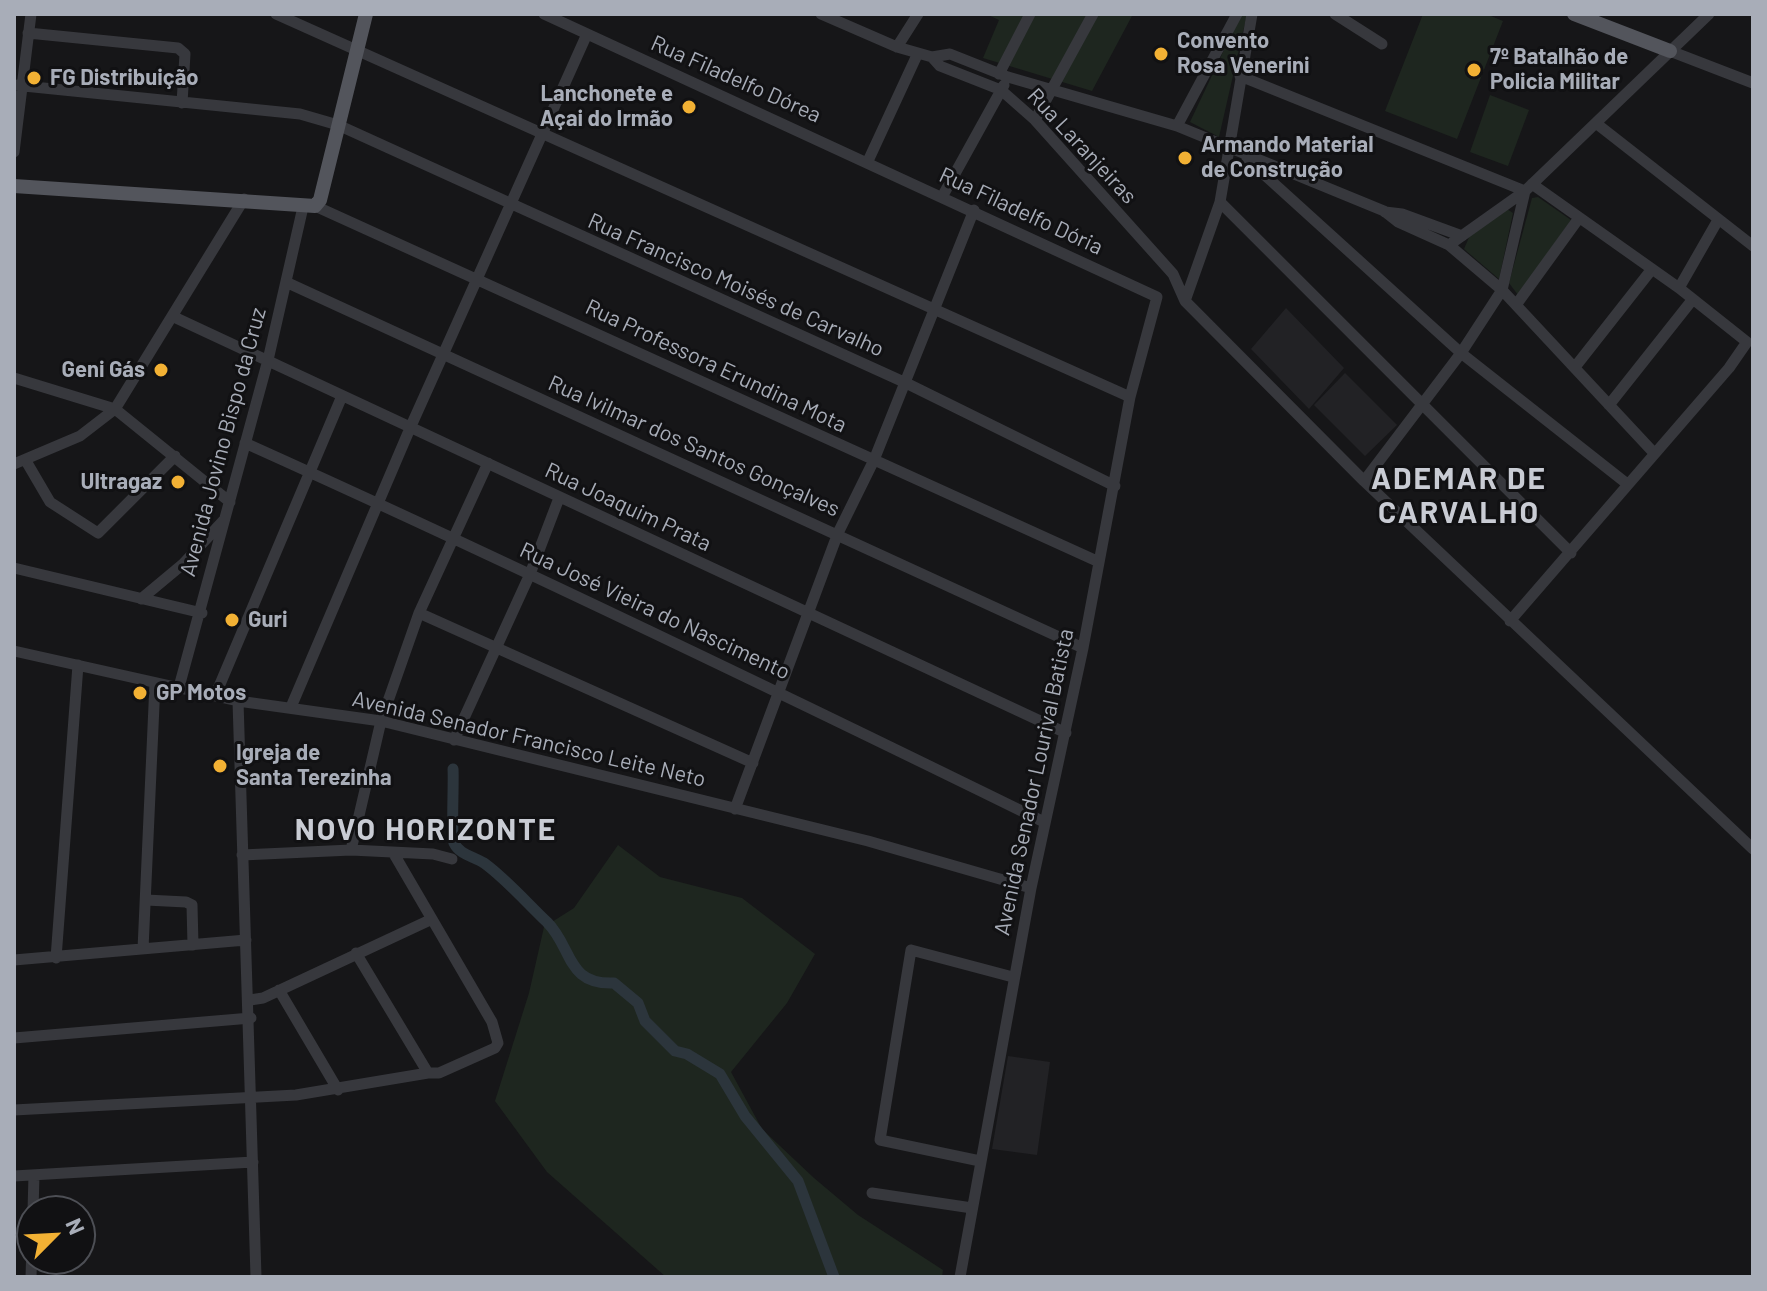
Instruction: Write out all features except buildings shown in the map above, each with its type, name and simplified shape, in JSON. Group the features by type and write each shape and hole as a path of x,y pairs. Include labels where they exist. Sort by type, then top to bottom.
{"main road":[{"name":"Avenida Jovino Bispo da Cruz","path":"309,206 320,200 366,14"},
{"path":"1574,14 1670,51"},
{"path":"14,186 244,199 309,206"}],"street":[{"path":"14,152 17,87 31,14"},
{"path":"276,14 542,136 1130,397"},
{"name":"Rua Filadelfo Dórea","path":"544,14 868,161"},
{"name":"Rua Laranjeiras","path":"821,14 897,47 932,57 950,54 1053,91 1177,126 1384,211"},
{"path":"897,47 918,14"},
{"path":"942,197 1001,90 1004,75 1030,14"},
{"path":"1035,120 1093,14"},
{"path":"1177,126 1237,14"},
{"path":"1157,297 1183,296 1220,202 1236,151 1240,76 1252,14"},
{"path":"1335,14 1382,44"},
{"path":"1449,245 1529,188 1699,20 1709,14"},
{"path":"28,33 178,48 185,54 182,103"},
{"path":"291,707 378,501 587,34"},
{"path":"1670,51 1753,83"},
{"path":"868,161 918,53"},
{"name":"Rua Laranjeiras","path":"932,57 940,66 1001,90 1035,120 1173,274 1183,296 1364,481 1753,849"},
{"path":"1240,76 1529,188 1579,218 1679,288 1747,342 1729,368 1626,483 1571,553 1510,621"},
{"name":"Rua Francisco Moisés de Carvalho","path":"17,87 300,114 338,125 906,383 1115,486"},
{"path":"1597,124 1753,246"},
{"path":"1236,151 1461,353 1626,483"},
{"name":"Rua Filadelfo Dória","path":"868,161 1157,297"},
{"path":"1364,481 1461,353 1502,290 1529,188"},
{"path":"175,456 98,533 50,502 20,462 80,436 115,409 244,199"},
{"path":"1220,202 1571,553"},
{"name":"Rua Professora Erundina Mota","path":"309,206 479,279 1099,562"},
{"name":"Avenida Jovino Bispo da Cruz","path":"179,687 202,613 309,206"},
{"path":"735,809 781,693 838,533 874,460 974,210"},
{"path":"1384,211 1402,214 1462,236"},
{"path":"1384,211 1398,222 1449,245 1502,290 1654,453"},
{"path":"1516,305 1579,218"},
{"path":"1679,288 1718,220"},
{"path":"1575,367 1652,269"},
{"name":"Rua Ivilmar dos Santos Gonçalves","path":"288,283 1083,648"},
{"name":"Avenida Senador Lourival Batista","path":"960,1277 1044,822 1066,733 1130,397 1157,297"},
{"path":"1609,405 1693,299"},
{"name":"Rua Joaquim Prata","path":"174,317 1066,733"},
{"path":"14,378 115,409 230,502"},
{"path":"215,696 342,396"},
{"name":"Rua José Vieira do Nascimento","path":"245,443 378,501 1044,822"},
{"path":"351,850 381,721 419,613 488,463"},
{"path":"454,740 530,574 559,498"},
{"path":"141,599 183,564 226,517"},
{"path":"14,568 202,613"},
{"path":"419,613 753,763"},
{"name":"Avenida Senador Francisco Leite Neto","path":"14,651 238,701 381,721 735,809 1031,888"},
{"path":"56,958 78,665"},
{"path":"143,949 155,683"},
{"path":"238,701 251,1018 256,1277"},
{"path":"242,855 351,850 433,854 452,859"},
{"path":"14,1110 338,1090 430,1074 491,1051 498,1043 492,1022 394,854"},
{"path":"146,900 192,905 193,945"},
{"path":"250,1000 279,990 430,920"},
{"path":"14,960 246,940"},
{"path":"980,1161 880,1140 911,950 1009,976"},
{"path":"356,953 430,1074"},
{"path":"279,990 338,1090"},
{"path":"14,1038 251,1018"},
{"path":"14,1176 253,1162"},
{"path":"33,1195 34,1175"},
{"path":"872,1193 972,1208"}],"shaded area":[{"path":"986,14 1133,14 1092,91 983,58 999,20"},
{"path":"1241,14 1247,14 1219,137 1190,122"},
{"path":"1423,14 1486,14 1503,21 1457,139 1385,111"},
{"path":"1490,95 1529,110 1508,166 1470,152"},
{"path":"1538,197 1571,220 1518,295 1509,283 1532,198"},
{"path":"1507,209 1513,213 1499,279 1464,249 1470,235"},
{"path":"1286,308 1344,368 1309,409 1251,349"},
{"path":"1345,373 1397,425 1365,456 1314,405"},
{"path":"618,845 660,877 742,898 815,954 787,1003 731,1072 762,1129 858,1215 943,1270 942,1277 666,1277 547,1172 495,1101 529,993 544,927 574,908"},
{"path":"1008,1056 1050,1062 1037,1155 992,1149"}],"waterway":[{"path":"453,769 454,843 463,853 492,869 547,922 572,963 587,978 614,983 638,1003 645,1021 675,1051 687,1054 720,1074 745,1116 798,1181 834,1277"}],"place":[{"name":"Convento Rosa Venerini","path":"1161,54"},
{"name":"7º Batalhão de Policia Militar","path":"1474,70"},
{"name":"FG Distribuição","path":"34,78"},
{"name":"Lanchonete e Açai do Irmão","path":"689,107"},
{"name":"Armando Material de Construção","path":"1185,158"},
{"name":"Geni Gás","path":"161,370"},
{"name":"Ultragaz","path":"178,482"},
{"name":"Guri","path":"232,620"},
{"name":"GP Motos","path":"140,693"},
{"name":"Igreja de Santa Terezinha","path":"220,766"}],"district":[{"name":"ADEMAR DE CARVALHO","path":"1459,496"},
{"name":"NOVO HORIZONTE","path":"426,830"}]}
